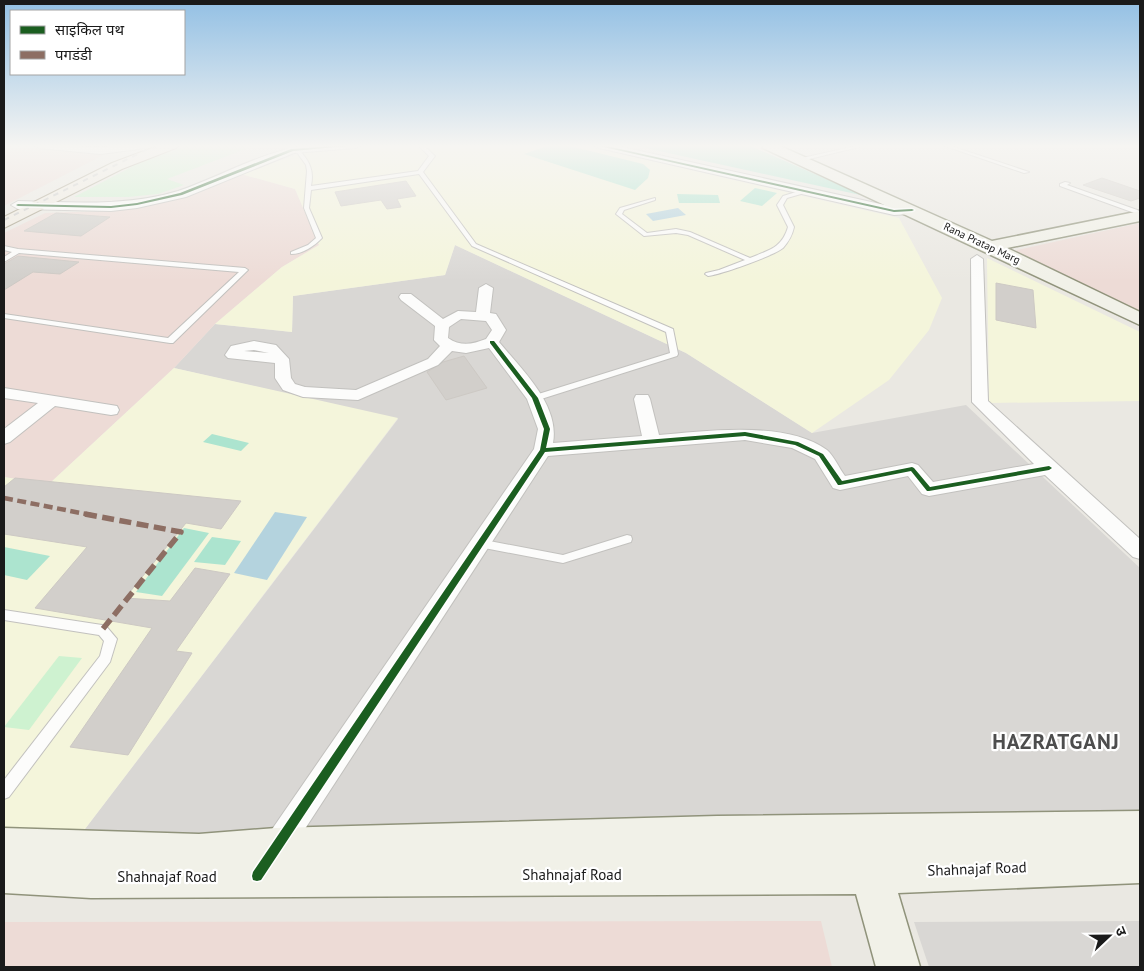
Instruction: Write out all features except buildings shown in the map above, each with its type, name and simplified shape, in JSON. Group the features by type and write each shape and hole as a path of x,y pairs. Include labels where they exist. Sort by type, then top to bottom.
{"main road":[{"path":"4,223 34,202 57,190"},
{"name":"Rana Pratap Marg","path":"870,190 912,210 984,252 1140,319"},
{"path":"4,212 34,202"},
{"path":"984,252 1140,214"},
{"path":"898,967 866,854 1140,831"},
{"path":"4,848 199,854 267,862"},
{"name":"Shahnajaf Road","path":"4,872 91,877 267,862 866,854 1140,862"}],"street":[{"path":"34,202 110,207 158,201 190,190"},
{"path":"803,190 894,211 912,210"},
{"path":"824,190 878,202 894,201"},
{"path":"984,252 980,402 1140,551"},
{"path":"483,316 486,288"},
{"path":"406,298 442,325"},
{"path":"458,315 483,316 491,317 499,330 492,342 470,350 449,346 441,340 442,325 458,315"},
{"path":"267,862 542,450 547,429 536,398 492,342"},
{"path":"280,359 284,369 283,378 289,387 303,392 358,395 433,362 449,346"},
{"path":"4,393 111,410"},
{"path":"4,438 51,400"},
{"path":"642,400 652,441"},
{"path":"542,450 745,434 796,443 821,455 840,483 912,469 929,489 1050,468"}],"lane":[{"path":"293,253 310,246 319,238 306,205 309,190"},
{"path":"434,190 474,245 670,331 674,354 536,398"},
{"path":"1076,190 1140,214"},
{"path":"708,274 720,272 779,248 788,238 791,227 780,205 785,197 806,191"},
{"path":"653,200 622,209 619,214 646,235 676,231 690,234 748,259"},
{"path":"4,248 18,252 245,270 170,341 4,316"},
{"path":"4,260 18,252"},
{"path":"479,543 563,559 627,539"},
{"path":"4,615 102,630 111,639 106,658 4,792"}],"shaded area":[{"path":"4,190 35,190 4,206"},
{"path":"87,190 169,190 158,194 128,197 74,197"},
{"path":"202,190 296,190 319,245 282,267 215,324 174,368 49,484 4,477 4,233 45,213 106,211 184,198"},
{"path":"296,190 779,190 899,218 942,298 929,330 889,380 812,433 686,353 455,245 445,275 293,296 292,332 215,324 282,267 319,245"},
{"path":"1140,223 1140,311 1013,251"},
{"path":"455,245 686,353 812,433 966,405 1140,568 1140,818 908,816 69,850 398,419 174,368 215,324 292,332 293,296 445,275"},
{"path":"987,258 1140,332 1140,401 989,403"},
{"path":"174,368 398,418 69,850 4,843 4,477 49,484"},
{"path":"59,656 82,658 29,730 4,727"},
{"path":"821,921 832,967 4,967 4,922"},
{"path":"1140,921 1140,967 929,967 914,922"}],"green space":[{"path":"752,190 777,193 762,206 740,201"},
{"path":"839,190 852,190 865,196"},
{"path":"677,194 718,195 720,203 679,203"},
{"path":"212,434 249,443 241,451 203,442"},
{"path":"184,528 209,533 162,596 136,592"},
{"path":"212,537 241,541 225,565 194,562"},
{"path":"4,547 50,556 27,580 4,575"}],"water":[{"path":"678,208 686,215 653,221 646,214"},
{"path":"275,512 307,517 267,580 234,573"}],"railway":[{"path":"4,220 64,190"}],"marked path":[{"path":"4,498 181,532 102,630"}],"cycle path":[{"path":"18,205 111,207 137,204 190,190"},
{"path":"802,190 894,211 912,210"},
{"path":"257,876 543,450 547,429 535,398 492,342"},
{"path":"543,450 745,434 796,443 821,455 840,483 912,469 929,489 1049,468"}],"district":[{"name":"HAZRATGANJ","path":"1056,742"}]}
